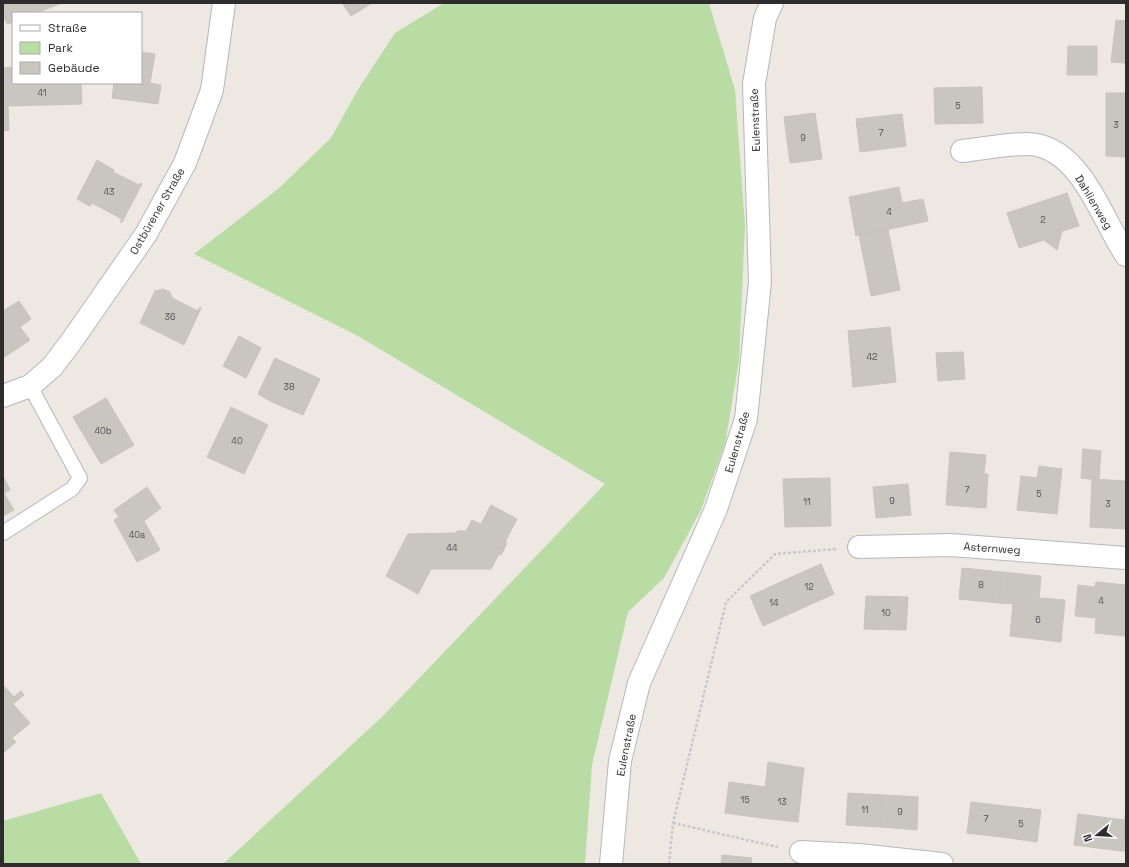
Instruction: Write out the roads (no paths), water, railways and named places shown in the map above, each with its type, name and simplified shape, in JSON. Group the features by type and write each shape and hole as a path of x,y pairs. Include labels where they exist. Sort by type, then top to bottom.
{"street":[{"name":"Ostbürener Straße","path":"3,396 30,386 52,367 142,240 185,162 212,90 224,3"},
{"name":"Eulenstraße","path":"610,864 620,760 639,683 716,509 746,419 760,282 754,84 765,18 772,3"},
{"name":"Dahlienweg","path":"962,151 1027,144 1051,149 1070,164 1084,181 1126,255"},
{"name":"Asternweg","path":"859,547 950,545 1126,558"},
{"path":"800,852 859,855 942,864"}],"lane":[{"path":"3,533 72,489 80,478 30,386"}]}
